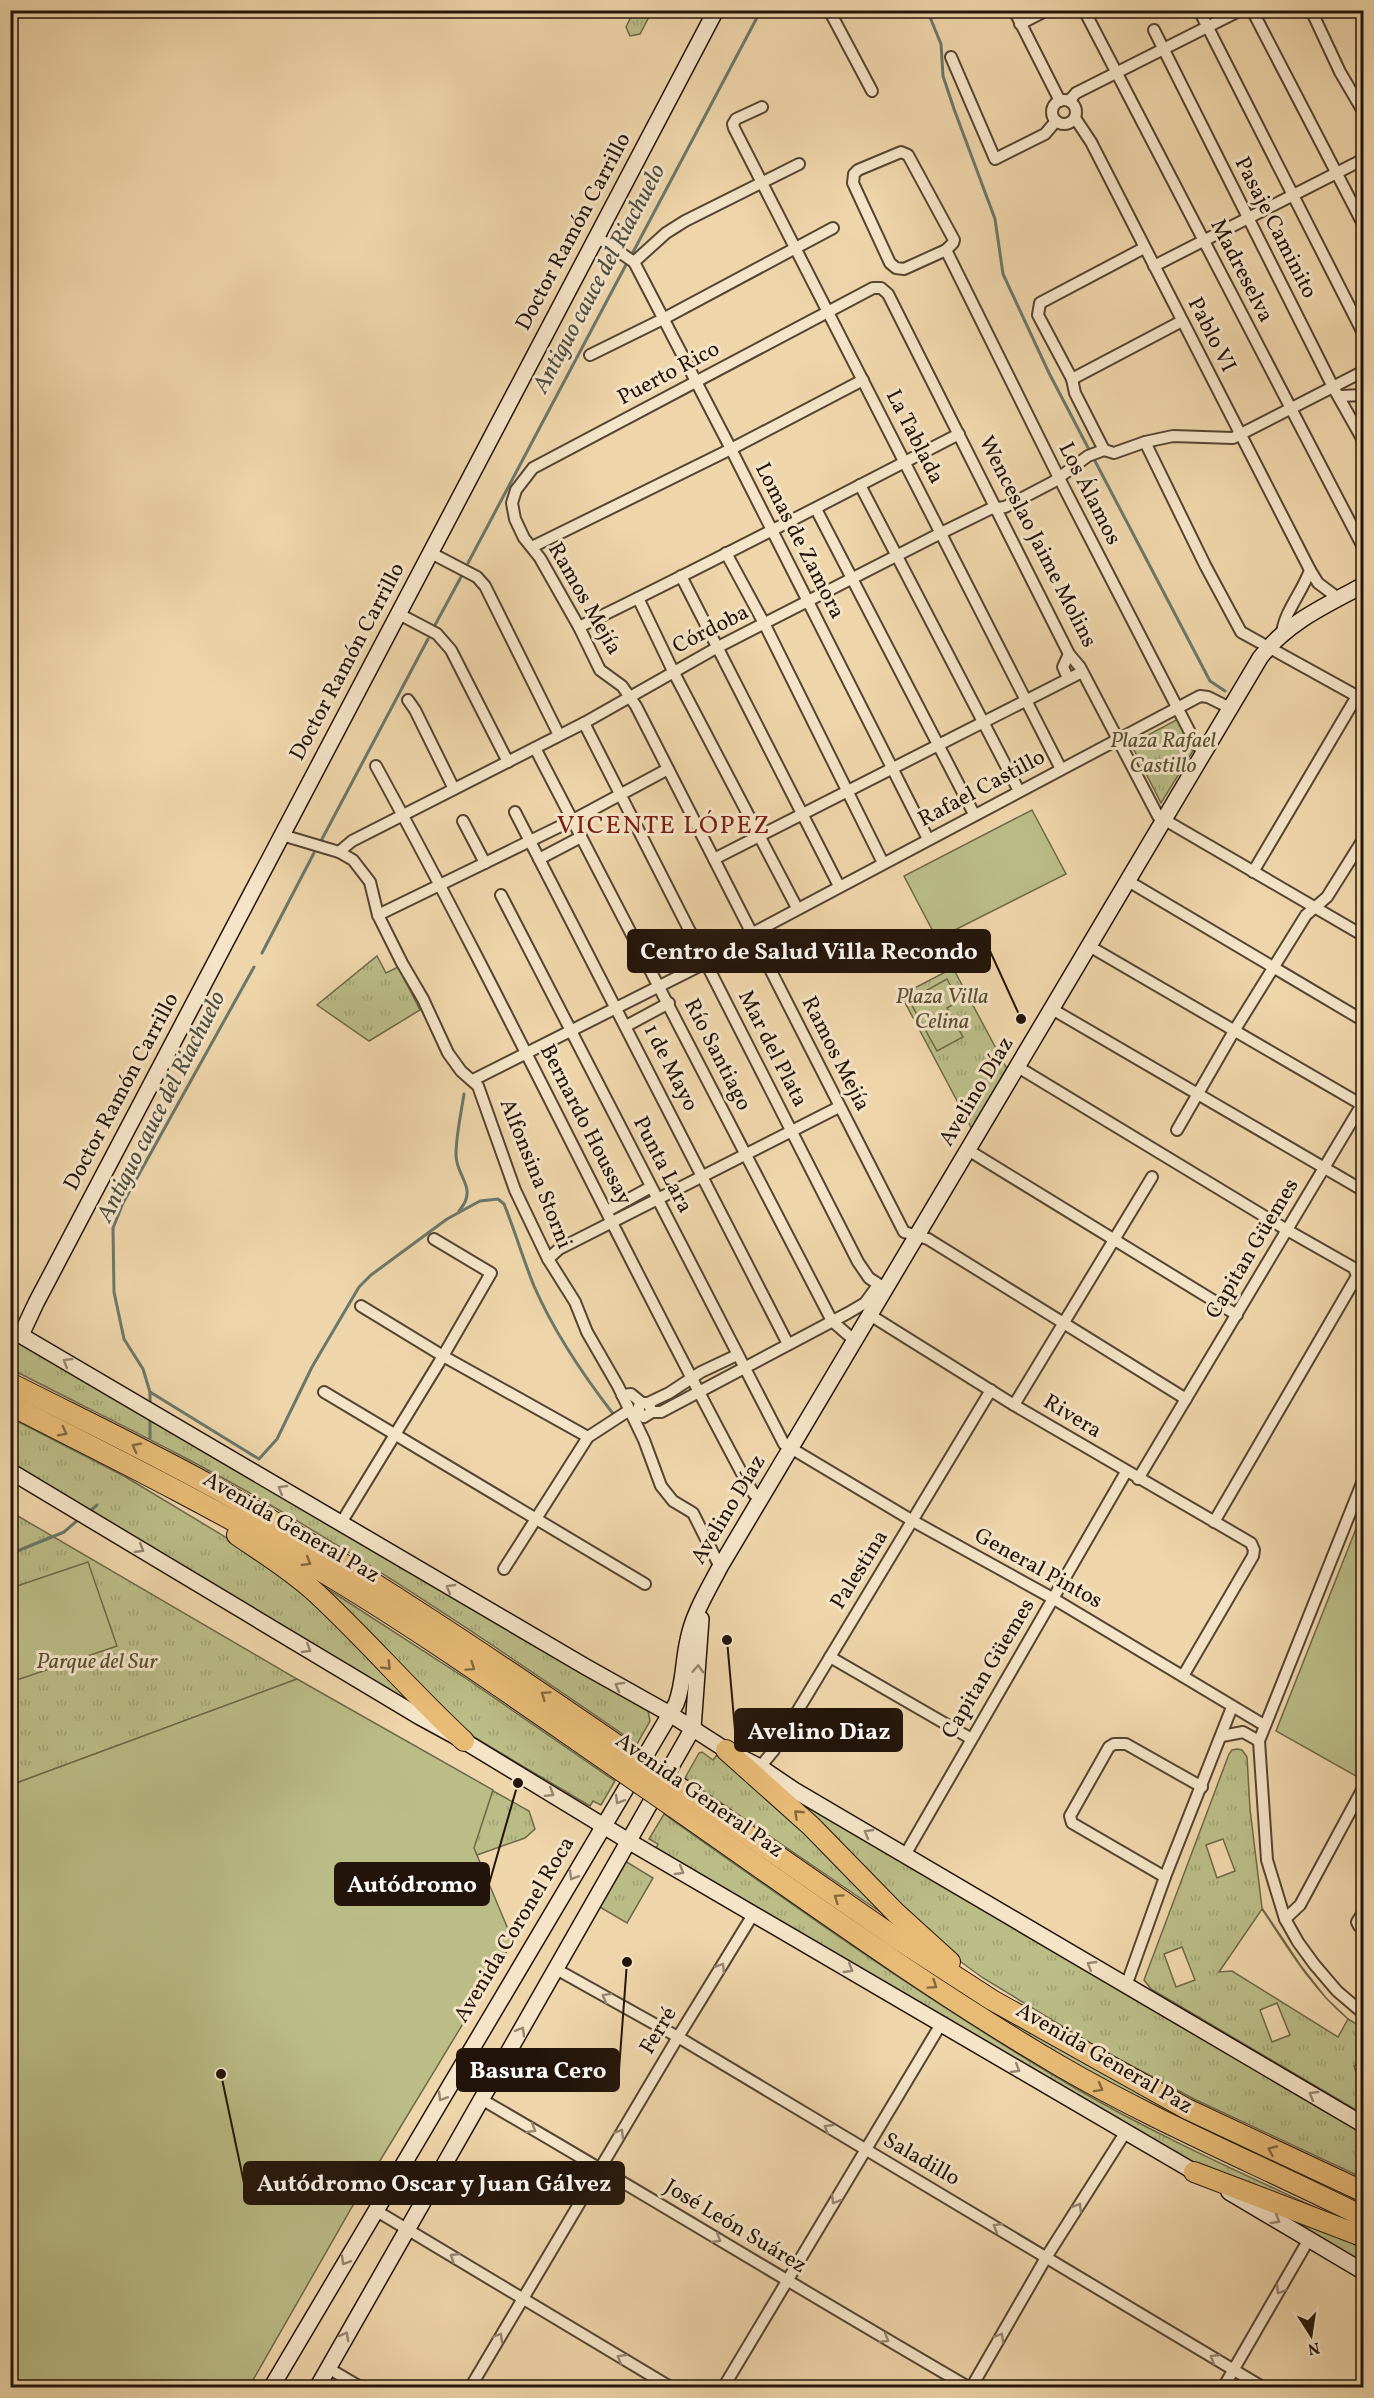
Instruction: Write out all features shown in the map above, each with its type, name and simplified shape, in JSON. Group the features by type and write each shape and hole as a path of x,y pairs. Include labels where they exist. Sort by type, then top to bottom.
{"highway":[{"name":"Avenida General Paz","path":"10,1383 231,1497 389,1591 677,1798 992,2000 1187,2109 1364,2192"},
{"name":"Avenida General Paz","path":"10,1406 236,1521 346,1586 486,1677 622,1760"},
{"path":"145,1474 292,1573 315,1592 422,1702 464,1741"},
{"path":"726,1750 803,1819 896,1913 992,2000"},
{"name":"Avenida General Paz","path":"677,1798 866,1942 1059,2065 1182,2132 1364,2217"},
{"path":"1194,2172 1364,2237"}],"street":[{"name":"Doctor Ramón Carrillo","path":"16,1332 36,1303 717,10"},
{"path":"829,10 872,91"},
{"path":"1014,10 1064,101 1076,110 1075,118 1066,124 1056,122"},
{"path":"1020,24 1047,10"},
{"name":"Madreselva","path":"1084,10 1289,409 1364,549"},
{"path":"1199,10 1364,334"},
{"path":"1056,122 1052,110 1076,93 1241,10"},
{"path":"1252,10 1364,226"},
{"path":"1311,10 1340,72 1364,113"},
{"name":"Pasaje Caminito","path":"1154,30 1364,442"},
{"path":"951,57 994,159 1045,134 1056,122"},
{"name":"La Tablada","path":"762,107 736,119 733,124 1061,769"},
{"name":"Pablo VI","path":"1075,118 1091,142 1310,570 1318,583 1338,598"},
{"path":"896,153 906,153 953,238 953,243 946,250 904,269 896,268 890,263 858,196 853,183 854,174 896,153"},
{"path":"1154,266 1364,159"},
{"path":"597,237 630,260 685,221 799,164"},
{"path":"590,355 663,319 833,228"},
{"path":"1144,248 1040,303 1038,315 1071,379 1096,453 1114,453 1145,442 1173,436 1227,439 1240,435 1289,409 1336,391 1364,371"},
{"name":"Los Álamos","path":"946,250 1177,708 1196,744 1204,752"},
{"name":"Lomas de Zamora","path":"630,260 731,449 928,839"},
{"name":"Puerto Rico","path":"515,519 512,503 516,490 533,468 873,288"},
{"name":"Wenceslao Jaime Molins","path":"873,288 881,288 888,294 1069,654 1076,661 1158,816 1163,820"},
{"path":"1071,379 1182,321"},
{"path":"532,547 731,449 862,380"},
{"path":"1336,391 1364,395"},
{"path":"579,627 816,509 959,434"},
{"path":"1145,442 1244,636 1360,698 1253,872"},
{"name":"Córdoba","path":"339,852 351,842 584,723 718,647 765,625 941,532 990,509 1005,507 1059,478 1096,453"},
{"path":"860,485 1019,790"},
{"path":"816,509 974,814"},
{"name":"Ramos Mejía","path":"515,519 524,538 532,547 579,627 600,670 617,681 632,697 904,1232 928,1239 1186,1399"},
{"path":"431,553 477,577 485,586 560,735"},
{"path":"726,553 765,625 883,863"},
{"path":"1282,634 1284,622 1302,591 1310,570"},
{"path":"681,576 839,886"},
{"name":"Avelino Díaz","path":"670,1714 680,1696 689,1633 720,1567 855,1341 882,1287 917,1236 1230,708 1268,647 1282,634 1300,620 1364,585"},
{"path":"638,598 673,671 796,908"},
{"path":"399,614 436,634 451,650 508,762"},
{"path":"1068,678 1063,667 1069,654"},
{"path":"714,859 1082,672"},
{"name":"Rafael Castillo","path":"473,1080 705,963 796,908 1177,708 1204,696 1230,708"},
{"path":"408,700 454,789"},
{"name":"Mar del Plata","path":"584,723 858,1262 869,1278 882,1287"},
{"name":"Río Santiago","path":"536,748 832,1322 855,1341"},
{"name":"Bernardo Houssay","path":"376,766 440,884 698,1392 746,1481 754,1494 762,1499"},
{"path":"378,915 573,820 668,769"},
{"name":"1 de Mayo","path":"515,812 788,1344"},
{"path":"1163,820 1364,936"},
{"path":"463,821 485,862"},
{"name":"Alfonsina Storni","path":"282,836 339,852 353,860 370,882 378,915 423,999 448,1053 478,1086 515,1190 548,1259 575,1302 587,1332 622,1395 644,1440 661,1486 673,1501 693,1513 720,1567"},
{"path":"539,859 581,837"},
{"path":"1177,1130 1234,1031 1306,915 1327,897 1364,838"},
{"path":"1128,881 1364,1021"},
{"name":"Punta Lara","path":"501,895 744,1369 784,1444 791,1449"},
{"path":"1089,946 1363,1104"},
{"path":"626,1026 669,1004"},
{"path":"1052,1009 1364,1191"},
{"path":"1018,1067 1354,1268 1357,1276 1214,1522"},
{"name":"Capitan Güemes","path":"1138,1479 1363,1104"},
{"path":"548,1259 559,1249 839,1107"},
{"path":"968,1150 1237,1315"},
{"path":"1014,1405 1152,1177"},
{"path":"607,1211 651,1187"},
{"path":"341,1523 491,1273 434,1239"},
{"path":"622,1395 631,1395 661,1412 832,1322 865,1303 882,1287"},
{"path":"361,1306 443,1356 588,1437"},
{"name":"Rivera","path":"870,1315 1126,1473 1251,1543 1254,1550 1253,1556 1183,1676"},
{"name":"Avenida General Paz","path":"16,1332 670,1714 726,1750 760,1767 1364,2125"},
{"path":"647,1406 691,1378 737,1355"},
{"name":"Palestina","path":"760,1767 774,1750 991,1390"},
{"path":"324,1392 394,1436 645,1584"},
{"path":"504,1569 588,1437 628,1411"},
{"name":"General Pintos","path":"791,1449 913,1521 1054,1599 1264,1725"},
{"path":"10,1471 630,1842 1364,2272"},
{"name":"Capitan Güemes","path":"905,1855 970,1738 1054,1599 1126,1473"},
{"path":"1364,1478 1259,1741 1267,1860 1285,1919 1314,1964 1337,1991 1364,2014"},
{"name":"Avelino Díaz","path":"693,1728 704,1598"},
{"path":"830,1657 970,1738"},
{"path":"1126,1986 1232,1707"},
{"name":"Avenida Coronel Roca","path":"271,2388 670,1714"},
{"path":"317,2388 693,1728"},
{"path":"1222,1736 1243,1732 1259,1741"},
{"path":"1166,1877 1072,1823 1070,1816 1109,1748 1114,1744 1126,1744 1202,1787"},
{"path":"1285,1919 1299,1905 1363,1788"},
{"path":"1364,1911 1357,1922 1364,1929"},
{"name":"Ferré","path":"470,2388 521,2299 754,1913"},
{"name":"Saladillo","path":"556,1969 678,2037 1264,2388"},
{"path":"723,2388 940,2024"},
{"name":"José León Suárez","path":"481,2099 600,2168 786,2282 970,2388"},
{"path":"970,2388 1047,2256 1125,2133"},
{"path":"375,2210 672,2388"},
{"path":"1223,2388 1309,2240"},
{"path":"328,2368 362,2388"}],"green space":[{"path":"634,11 652,11 640,34 630,36 626,27"},
{"name":"Plaza Rafael Castillo","path":"1178,719 1193,751 1161,803 1131,744"},
{"path":"1032,810 1066,874 937,939 904,876"},
{"path":"377,956 386,973 398,967 420,1010 369,1041 317,1005"},
{"name":"Plaza Villa Celina","path":"953,968 1007,1069 973,1131 901,995"},
{"path":"947,979 959,1001 947,1008 963,1037 937,1051 909,1000"},
{"path":"10,1338 648,1711 650,1721 637,1744 457,1622 319,1534 208,1470 11,1369"},
{"path":"11,1418 124,1476 242,1547 309,1597 428,1713 11,1469"},
{"path":"1363,1511 1363,1780 1276,1731"},
{"name":"Parque del Sur","path":"11,1512 297,1679 11,1785"},
{"path":"88,1562 117,1646 11,1682 11,1588"},
{"path":"306,1575 464,1677 615,1781 601,1805 593,1801 590,1806 457,1727"},
{"path":"297,1679 493,1790 474,1848 513,1941 352,2207 249,2387 11,2387 11,1785"},
{"path":"1232,1750 1242,1750 1247,1757 1250,1809 1262,1908 1325,1997 1301,1967 1262,1909 1219,1972 1232,1971 1338,2037 1348,2019 1363,2028 1363,2062 1354,2066 1363,2093 1363,2114 1151,1989 1144,1980","holes":["1223,1839 1235,1871 1217,1878 1206,1845","1182,1947 1195,1980 1176,1987 1164,1954","1277,2003 1290,2035 1272,2042 1260,2010"]},
{"path":"702,1752 713,1760 717,1755 743,1772 895,1922 685,1778 699,1753"},
{"path":"454,1769 529,1811 535,1829 525,1838 477,1855 473,1848"},
{"path":"779,1788 1363,2132 1363,2178 1194,2099 1100,2049 983,1978 946,1951"},
{"path":"664,1814 815,1921 918,1990 1075,2088 1182,2145 1363,2230 1204,2170 656,1848 658,1844 649,1839"},
{"path":"625,1861 653,1878 627,1923 598,1906"},
{"path":"983,2006 1363,2201 1363,2207 1122,2090 1028,2036"},
{"path":"1255,2198 1363,2243 1363,2265"}],"waterway":[{"name":"Antiguo cauce del Riachuelo","path":"631,256 761,10"},
{"path":"927,10 941,44 943,76 995,219 1003,274 1049,373 1210,681 1225,691"},
{"name":"Antiguo cauce del Riachuelo","path":"468,563 628,261"},
{"name":"Antiguo cauce del Riachuelo","path":"435,625 461,577"},
{"name":"Antiguo cauce del Riachuelo","path":"322,839 428,639"},
{"name":"Antiguo cauce del Riachuelo","path":"262,953 314,853"},
{"name":"Antiguo cauce del Riachuelo","path":"150,1405 150,1392 143,1369 124,1339 114,1292 113,1228 123,1203 254,967"},
{"path":"459,1211 467,1196 467,1189 456,1155 464,1094"},
{"path":"150,1392 259,1459 277,1439 312,1367 359,1287 371,1275 447,1219 480,1201 498,1199 504,1204 534,1286 551,1320 580,1369 614,1415"},
{"name":"Antiguo cauce del Riachuelo","path":"150,1417 150,1438"},
{"name":"Antiguo cauce del Riachuelo","path":"89,1512 97,1505"},
{"name":"Antiguo cauce del Riachuelo","path":"10,1554 64,1532 79,1519"}],"place":[{"name":"Centro de Salud Villa Recondo","path":"1021,1019"},
{"name":"Avelino Diaz","path":"727,1640"},
{"name":"Autódromo","path":"518,1783"},
{"name":"Basura Cero","path":"627,1962"},
{"name":"Autódromo Oscar y Juan Gálvez","path":"221,2074"}],"district":[{"name":"VICENTE LÓPEZ","path":"664,826"}]}
